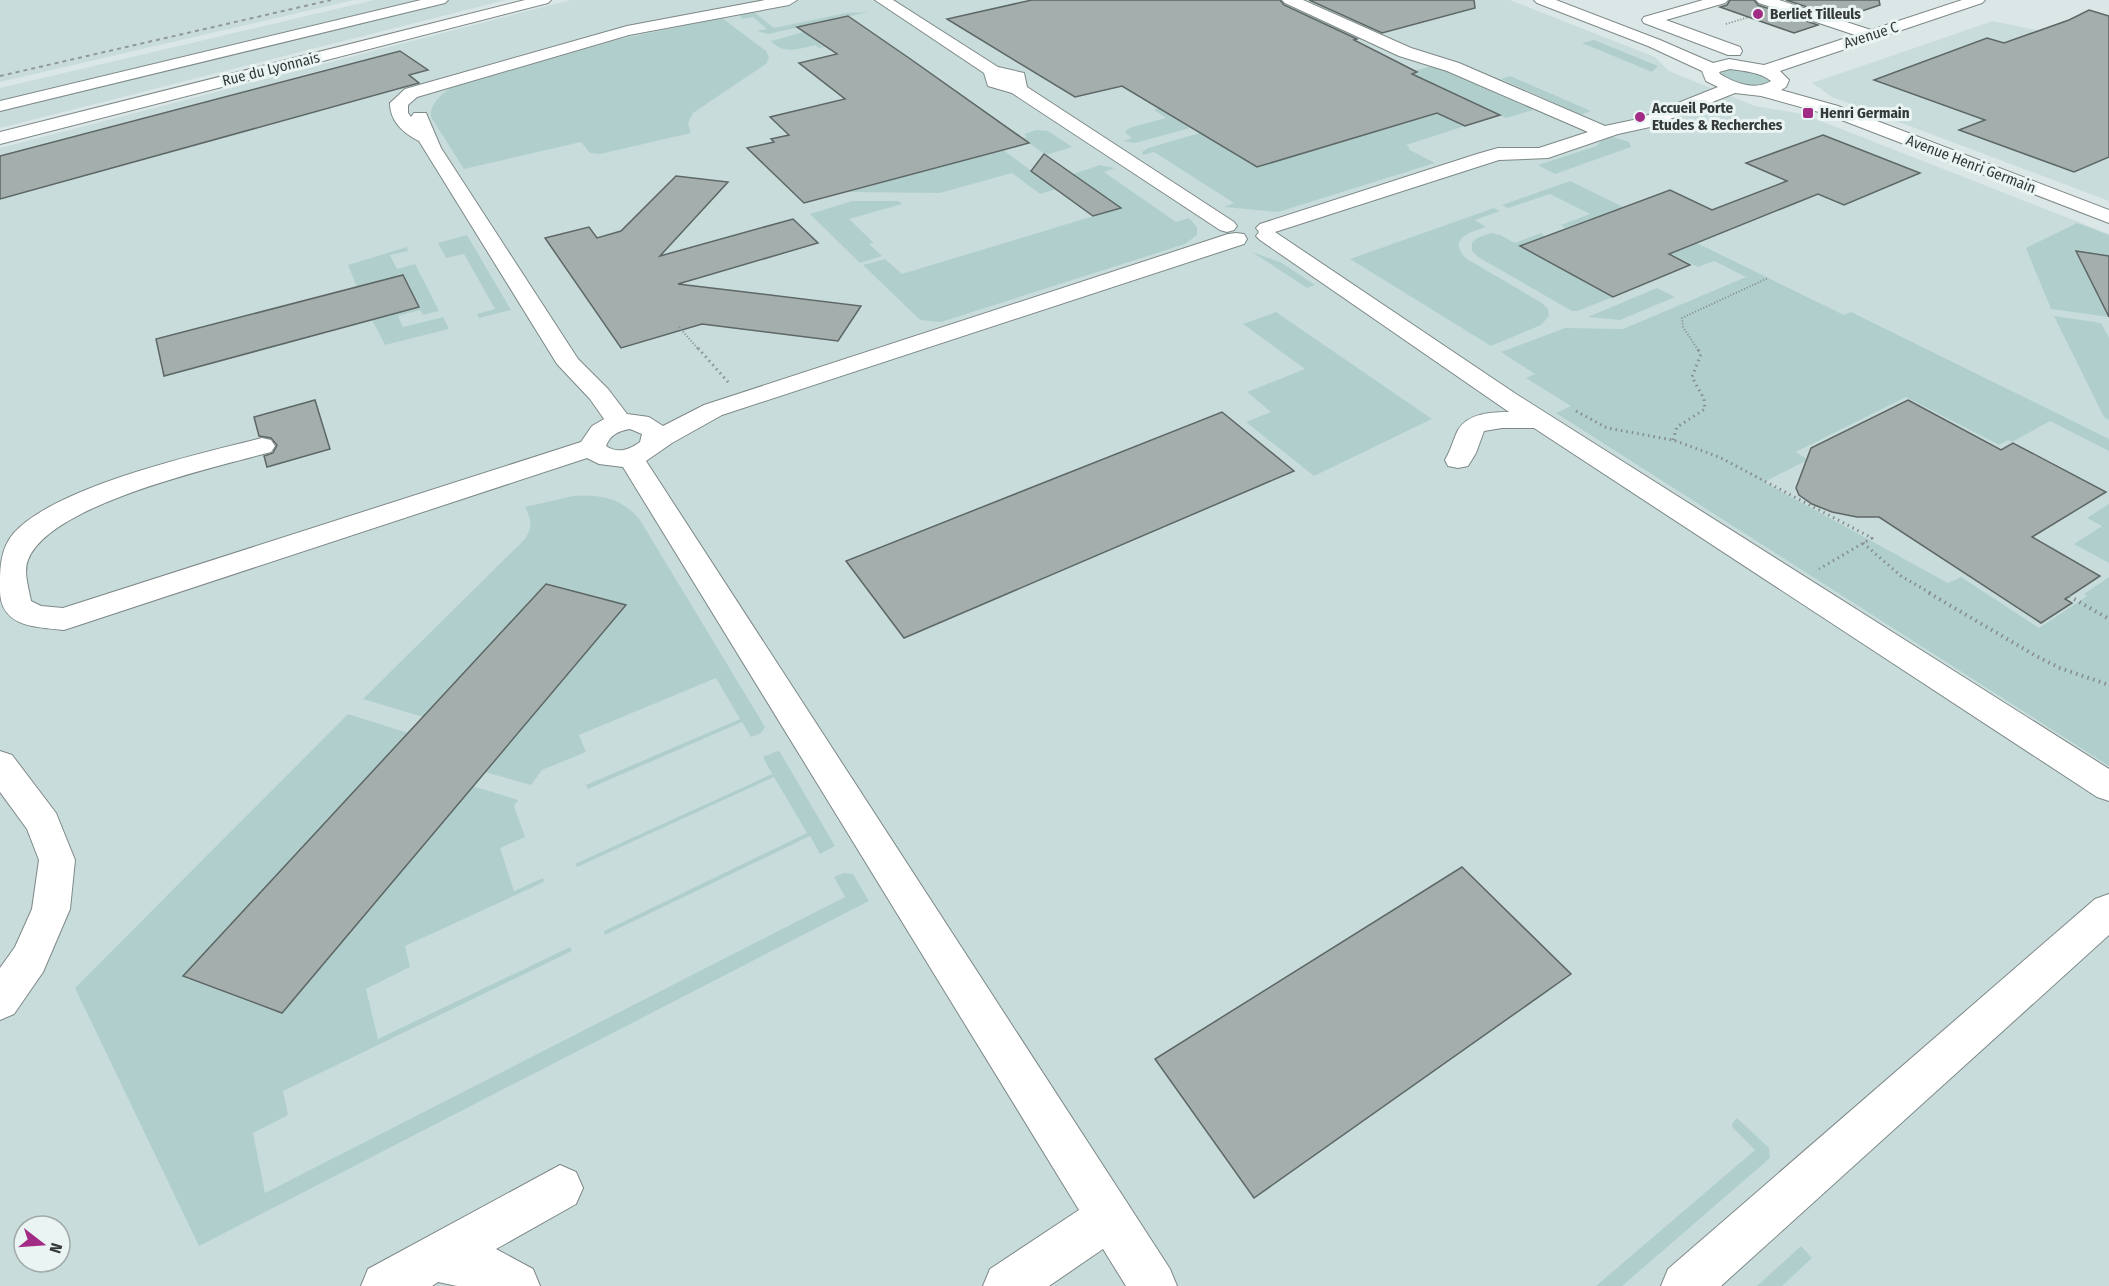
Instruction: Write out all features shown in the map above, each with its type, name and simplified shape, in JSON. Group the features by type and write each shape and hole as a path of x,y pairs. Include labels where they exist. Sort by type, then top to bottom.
{"street":[{"path":"0,106 440,0"},
{"name":"Rue du Lyonnais","path":"0,138 543,0"},
{"path":"789,0 627,31 472,75 411,93 399,103 399,113 412,130 426,137 569,364 580,400 624,438 1153,1286"},
{"path":"883,0 992,71 994,82 1018,89 1230,233 1254,241 1265,229 1481,151 1521,142 1617,112"},
{"path":"1290,0 1405,52 1453,67 1605,133"},
{"name":"Avenue Henri Germain","path":"1542,0 1654,43 1735,87 1760,90 1832,110 2109,217"},
{"path":"1720,0 1650,20 1732,58"},
{"path":"1764,0 1871,35"},
{"name":"Avenue C","path":"1766,70 1977,0"},
{"path":"288,37 319,57"},
{"name":"Avenue Henri Germain","path":"1654,43 1732,58 1748,66 1766,70 1777,77 1780,83 1832,110"},
{"name":"Avenue Henri Germain","path":"1712,73 1732,58"},
{"path":"1692,84 1712,73"},
{"name":"Avenue Henri Germain","path":"1760,90 1773,88 1780,83"},
{"path":"1265,229 1498,154 1541,154 1644,123 1735,87"},
{"path":"1582,122 1610,120 1639,113 1663,95"},
{"path":"1265,229 1539,420 2109,787"},
{"path":"624,438 738,393 1230,233"},
{"path":"262,446 101,494 66,509 39,525 21,544 12,561 16,607 36,616 64,619 713,410 1230,233"},
{"path":"1458,460 1464,454 1472,427 1480,421 1539,420"},
{"path":"0,765 43,823 57,860 51,909 29,959 0,1001"},
{"path":"1685,1286 2109,910"},
{"path":"385,1286 560,1188"},
{"path":"1007,1286 1110,1217"},
{"path":"435,1258 484,1268 516,1286"}],"path":[{"path":"1673,440 1677,428 1705,408 1706,402 1692,379 1692,372 1701,354 1683,327 1682,318 1768,278"},
{"path":"679,327 738,393"},
{"path":"1568,406 1608,428 1673,440 1719,457 1872,538 1810,574"},
{"path":"1863,543 1901,576 2036,657 2109,685"},
{"path":"2069,596 2109,619"}],"shaded area":[{"path":"0,0 354,0 0,82"},
{"path":"374,0 506,0 0,128 0,88"},
{"path":"570,0 1510,0 1655,57 1669,71 1755,106 1803,114 2109,234 2109,1286 0,1286 0,148"},
{"path":"753,11 774,28 846,13 869,12 768,34 756,31 767,29 753,17 742,19 740,15"},
{"path":"722,18 766,51 769,57 766,64 693,113 688,123 691,133 600,154 590,153 581,142 464,169 431,117 435,102 457,85 620,39"},
{"path":"1993,21 2046,32 2109,51 2109,201 1832,97 1812,83"},
{"path":"804,32 822,46 846,42 819,48 815,45 792,50 781,48 771,41"},
{"path":"1594,40 1658,66 1652,72 1582,43"},
{"path":"1432,66 1440,67 1523,102 1533,110 1506,118 1412,74 1416,72 1414,71"},
{"path":"1729,68 1756,71 1770,81 1767,84 1754,86 1742,85 1719,74"},
{"path":"1510,76 1591,111 1581,115 1501,79"},
{"path":"1158,108 1190,128 1135,143 1123,141 1132,138 1125,132 1129,128 1166,118 1154,110"},
{"path":"1451,109 1448,118 1465,126 1406,145 1410,148 1408,149 1435,163 1278,212 1224,207 1234,203 1154,152 1143,155 1142,152 1148,148 1200,133 1257,167 1292,157 1294,147 1305,153"},
{"path":"1036,130 1048,131 1072,147 1046,155 1022,138 1027,137 1024,134"},
{"path":"1613,137 1629,142 1631,147 1555,174 1538,165 1597,146 1601,141"},
{"path":"1003,150 1057,189 1040,194 1012,173 940,193 847,192"},
{"path":"1100,165 1115,168 1104,172 1176,222 1189,218 1197,227 1197,235 1185,244 941,322 920,320 863,265 885,259 902,274 1120,208 1073,174"},
{"path":"1570,181 1844,315 1851,312 2109,439 2109,451 2050,421 2012,442 2008,440 1999,445 1906,397 1796,452 1808,460 1764,482 1948,583 1961,577 2039,628 2087,596 2084,594 2109,577 2109,766 1556,413 1571,406 1526,378 1535,374 1501,352 1565,328 1623,329 1746,277 1714,261 1698,267 1596,217 1565,228 1561,225 1590,214 1550,194 1508,208 1502,205"},
{"path":"852,201 898,201 902,204 849,219 874,243 869,244 882,256 860,263 810,214"},
{"path":"1494,208 1500,211 1475,220 1486,227 1462,238 1459,242 1461,252 1467,259 1542,303 1548,309 1549,316 1541,325 1491,346 1350,259"},
{"path":"2077,223 2109,235 2109,256 2076,252 2109,317 2051,309 2026,248"},
{"path":"1491,233 1515,243 1541,233 1613,297 1572,311 1478,257 1472,251 1472,243 1477,238"},
{"path":"467,235 511,310 479,318 477,314 495,309 464,254 446,258 438,243"},
{"path":"407,247 408,251 390,255 397,269 415,264 439,311 423,315 420,310 398,316 403,327 443,317 449,329 385,345 372,320 419,306 403,275 357,287 348,265"},
{"path":"1252,252 1282,263 1315,285 1307,288"},
{"path":"1657,288 1675,297 1620,320 1588,317"},
{"path":"1276,312 1432,419 1314,476 1246,422 1271,412 1247,392 1305,369 1243,324"},
{"path":"2054,316 2101,323 2109,338 2109,420 2104,417"},
{"path":"573,496 610,499 626,507 640,520 765,727 761,733 751,737 742,722 588,789 586,785 740,719 716,678 579,735 586,752 542,770 531,785 485,772 423,717 363,699 524,540 530,524 525,507"},
{"path":"2109,504 2109,563 2074,544 2102,526 2087,518"},
{"path":"348,714 408,733 473,786 518,800 514,806 525,837 500,848 514,891 543,878 544,882 405,946 410,967 366,989 378,1039 570,947 572,951 283,1091 288,1115 253,1133 265,1193 845,897 834,877 844,873 853,874 869,901 199,1246 75,988"},
{"path":"777,751 780,752 835,846 820,854 810,836 605,935 604,931 807,833 774,777 577,867 575,864 772,774 763,757"},
{"path":"1737,1118 1769,1148 1770,1158 1622,1286 1596,1286 1755,1150 1733,1128 1732,1124"},
{"path":"1801,1246 1812,1258 1782,1286 1757,1286"}],"building":[{"path":"1032,0 1280,0 1284,5 1357,39 1354,40 1417,72 1412,74 1500,115 1465,126 1437,113 1257,167 1122,86 1075,97 947,19"},
{"path":"1309,0 1474,0 1475,8 1382,33"},
{"name":"Berliet Tilleuls","path":"1730,0 1754,0 1758,5 1818,25 1794,33 1720,7 1727,5"},
{"path":"1786,0 1879,0 1880,5 1841,18"},
{"path":"2089,10 2109,16 2109,157 2074,172 1959,130 1985,120 1874,80 1987,38 2004,43 2069,20"},
{"path":"848,16 1029,143 804,203 747,148 774,142 771,139 789,135 770,117 845,99 799,63 837,54 797,27"},
{"path":"400,51 428,70 409,75 419,83 0,199 0,156"},
{"path":"1823,135 1920,173 1844,205 1818,194 1669,254 1690,265 1613,297 1520,246 1670,190 1712,210 1787,181 1746,163"},
{"path":"1044,154 1121,208 1093,216 1031,171"},
{"path":"676,176 728,182 660,256 793,219 818,243 678,284 861,306 838,341 702,324 621,348 545,238 589,227 597,238 621,231"},
{"path":"2076,251 2109,256 2109,317"},
{"path":"403,275 419,307 164,376 156,339"},
{"path":"315,400 330,449 267,467 264,456 273,453 277,445 271,438 259,436 254,417"},
{"path":"1908,400 2001,450 2013,443 2106,492 2032,537 2100,576 2065,599 2072,603 2041,623 1879,517 1857,517 1832,512 1812,504 1799,495 1796,488 1811,448"},
{"path":"1222,412 1294,471 904,638 846,561"},
{"path":"546,584 626,605 282,1013 183,976"},
{"path":"1462,867 1571,974 1254,1198 1155,1059"}],"railway":[{"path":"0,76 331,0"}],"place":[{"name":"Berliet Tilleuls","path":"1758,14"},
{"name":"Henri Germain","path":"1808,113"},
{"name":"Accueil Porte Etudes & Recherches","path":"1640,117"}]}
